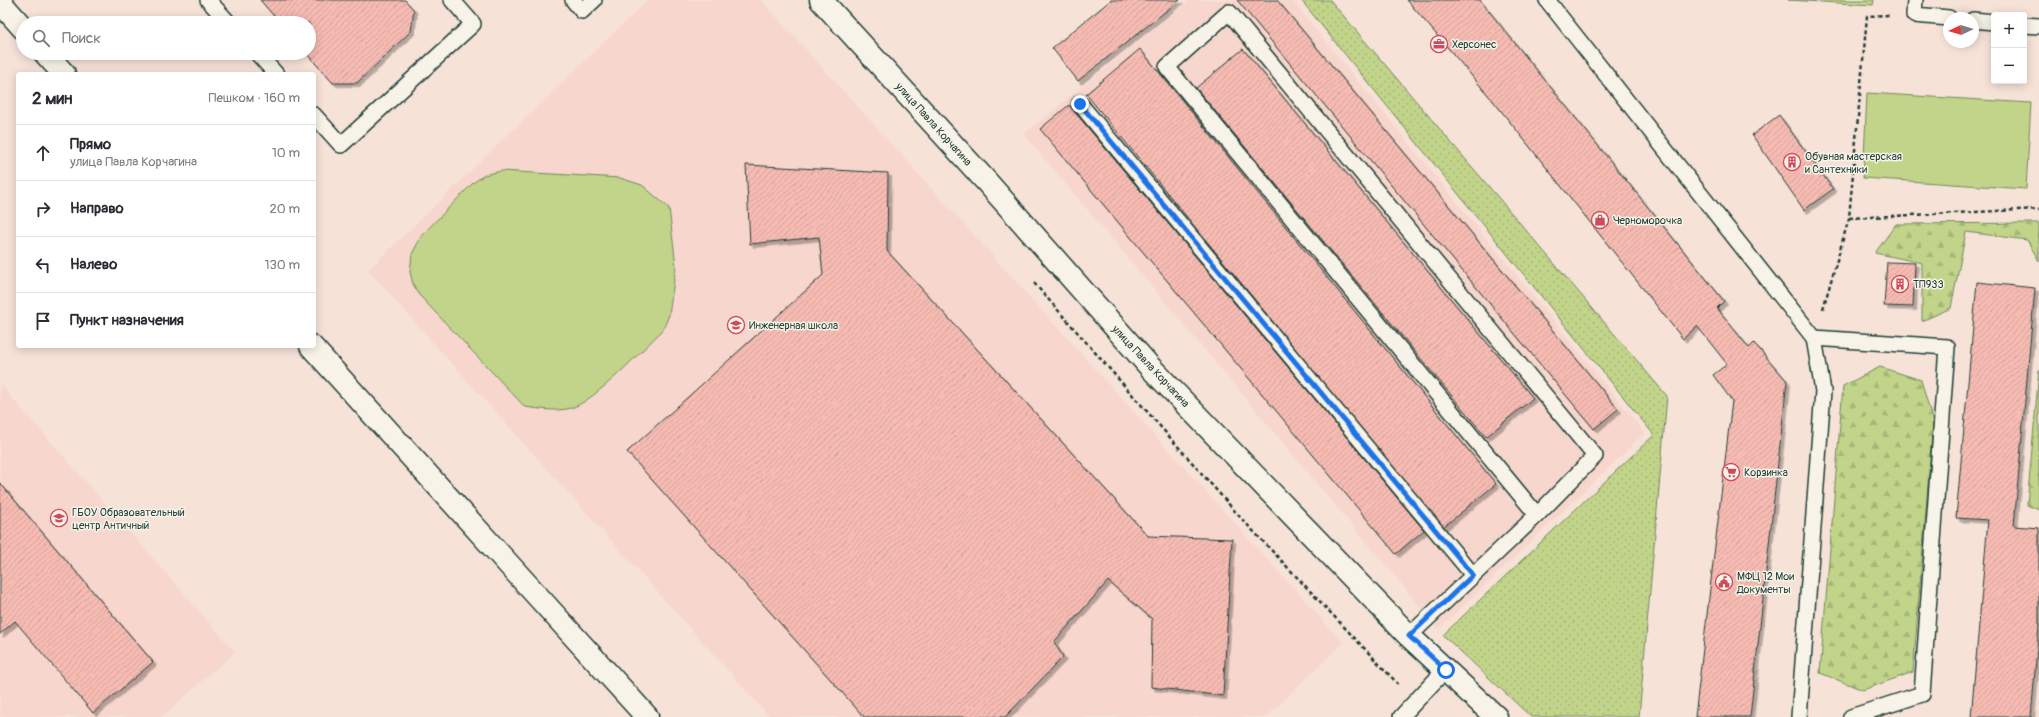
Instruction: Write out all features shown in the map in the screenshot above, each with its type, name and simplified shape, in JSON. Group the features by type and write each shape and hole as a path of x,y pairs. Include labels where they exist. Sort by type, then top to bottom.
{"street":[{"name":"улица Павла Корчагина","path":"821,0 986,181 1150,367 1409,636 1496,717"},
{"path":"7,8 16,19"},
{"path":"51,60 62,72"},
{"path":"313,348 647,717"}],"lane":[{"path":"208,0 223,16"},
{"path":"316,117 341,145 473,24 452,0"},
{"path":"573,0 582,11 594,0"},
{"path":"1547,0 1814,338 1823,391 1799,717"},
{"path":"1915,7 1943,16"},
{"path":"1409,636 1537,515 1595,456 1229,12 1167,67 1537,515"},
{"path":"1979,21 1991,22"},
{"path":"2027,25 2039,26"},
{"path":"263,60 274,72"},
{"path":"1080,104 1473,575"},
{"path":"1814,338 1947,347 1922,694 1851,717"},
{"path":"1401,717 1446,670"}],"path":[{"path":"1814,338 1849,218 1867,16 1915,7"},
{"path":"1849,218 2039,210"},
{"path":"1034,283 1240,517 1415,702"}],"shaded area":[{"name":"Инженерная школа","path":"648,0 761,0 1343,643 1266,717 770,717 368,270"},
{"path":"1190,0 1292,0 1645,433 1439,629 1024,134"},
{"name":"ГБОУ Образовательный центр Античный","path":"0,384 235,652 161,717 0,717"}],"green space":[{"path":"1301,0 1330,0 1667,396 1639,717 1531,717 1443,635 1654,435"},
{"path":"1788,0 1874,0 1873,5"},
{"path":"1867,93 2031,103 2026,189 1863,178"},
{"path":"501,171 620,178 642,185 669,208 676,266 669,315 663,330 605,385 581,404 571,408 554,410 525,407 419,295 413,284 410,272 412,254 422,235 473,183 484,175"},
{"path":"2039,223 2039,261 2027,240 1966,232 1951,308 1922,321 1922,263 1875,253 1896,224"},
{"path":"1880,367 1921,380 1933,422 1913,672 1863,690 1820,673 1843,386"},
{"path":"2039,370 2039,510 2027,505"}],"building":[{"path":"260,0 405,0 414,10 411,31 357,83 333,83 312,60 316,60 316,16 274,16"},
{"path":"1111,0 1180,0 1078,81 1052,48"},
{"path":"1237,0 1277,0 1618,409 1594,429"},
{"path":"1407,0 1480,0 1724,301 1717,308 1749,348 1754,343 1787,381 1750,717 1695,717 1732,401 1713,375 1727,364 1697,326 1683,339 1494,102"},
{"path":"1140,49 1496,484 1442,528 1086,94"},
{"path":"1243,49 1533,398 1486,437 1196,88"},
{"path":"1069,105 1424,530 1396,554 1040,129"},
{"name":"Обувная мастерская и Сантехники","path":"1779,115 1833,189 1804,210 1752,135"},
{"path":"746,165 888,173 887,251 1148,536 1232,539 1223,696 1151,687 1152,619 1108,581 1054,642 1063,657 1005,717 864,717 627,452 823,275 819,237 750,244"},
{"name":"ТП933","path":"1887,262 1915,263 1913,307 1884,306"},
{"path":"1977,282 2035,288 2014,526 2039,528 2039,625 2031,717 1971,717 1988,520 1956,518"},
{"path":"0,483 153,662 93,713 15,621 0,634"}],"place":[{"name":"Херсонес","path":"1439,44"},
{"name":"Обувная мастерская и Сантехники","path":"1792,162"},
{"name":"Черноморочка","path":"1600,220"},
{"name":"ТП933","path":"1900,284"},
{"name":"Инженерная школа","path":"736,325"},
{"name":"Корзинка","path":"1731,472"},
{"name":"ГБОУ Образовательный центр Античный","path":"59,518"},
{"name":"МФЦ 12 Мои Документы","path":"1724,582"}],"route":[{"path":"1080,104 1473,575 1409,636 1446,670"}]}
